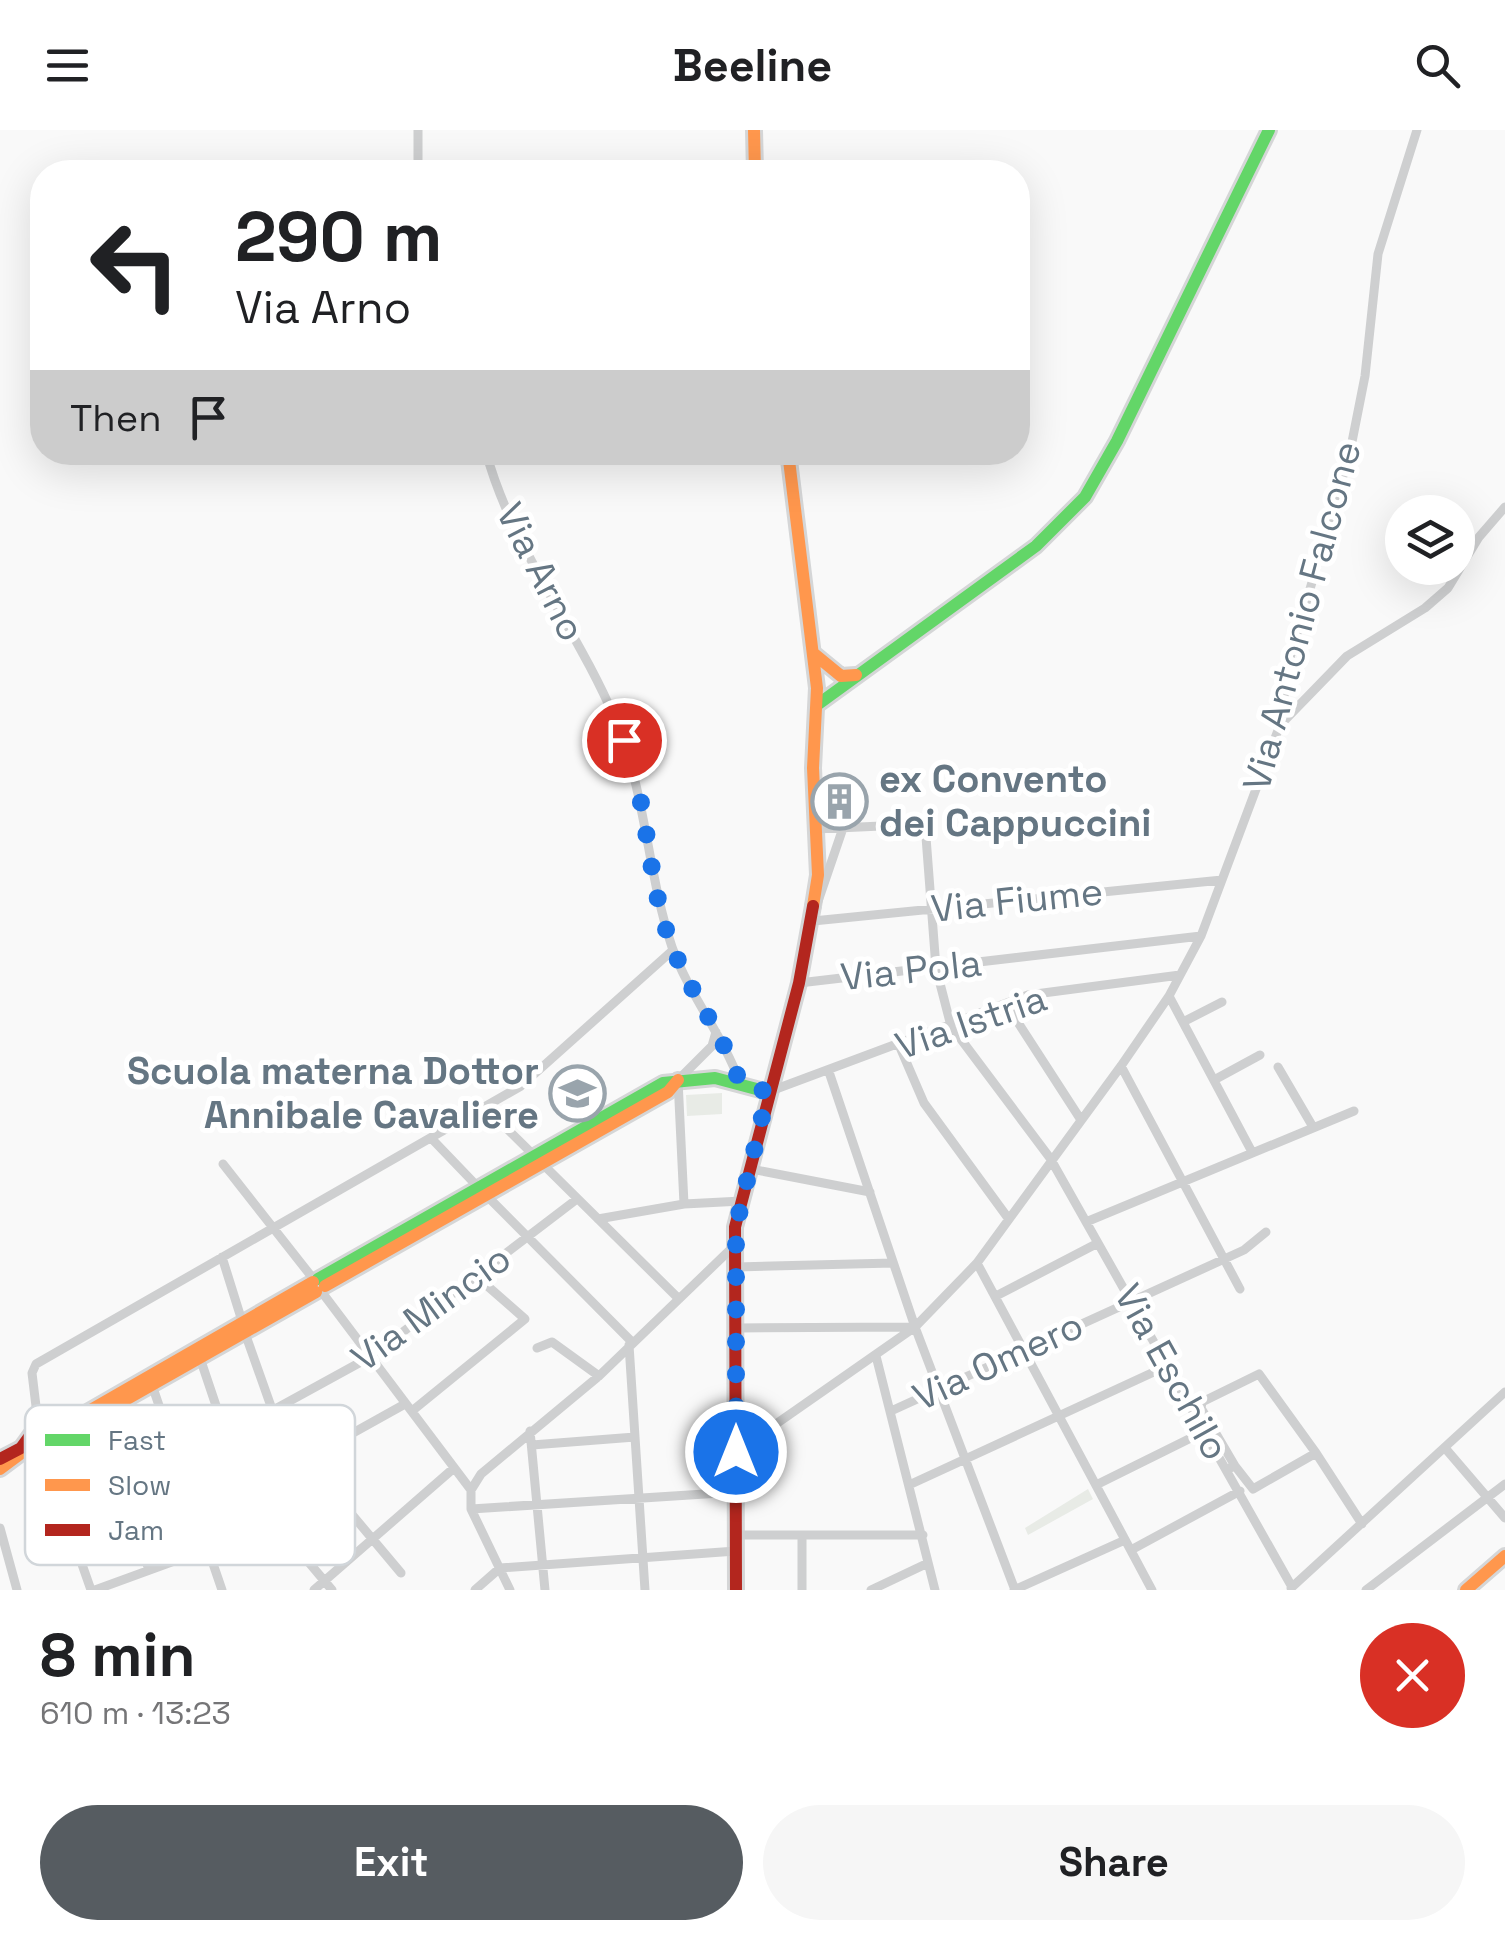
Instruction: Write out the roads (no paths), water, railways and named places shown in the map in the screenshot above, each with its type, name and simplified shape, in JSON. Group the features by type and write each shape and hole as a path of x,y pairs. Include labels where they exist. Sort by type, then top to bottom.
{"main road":[{"path":"754,130 755,160"},
{"path":"818,705 1036,546 1084,497 1117,441 1268,130"},
{"path":"736,1590 734,1246 768,1092 814,917 813,748 818,705 790,465"},
{"path":"813,653 840,676"},
{"path":"817,688 840,676 856,675"},
{"path":"101,1405 318,1285 663,1083 715,1078 768,1092"},
{"path":"116,1405 200,1358 244,1327"},
{"path":"0,1459 25,1444"},
{"path":"0,1469 25,1446"},
{"path":"1466,1590 1505,1556"}],"street":[{"path":"418,130 418,160"},
{"name":"Via Antonio Falcone","path":"736,1452 876,1356 914,1326 978,1263 1050,1158 1122,1066 1180,975 1200,936 1280,726 1288,661 1350,452 1364,376 1378,254 1417,130"},
{"name":"Via Arno","path":"491,465 506,508 614,715 634,766 650,860 673,950 740,1083"},
{"path":"1280,726 1347,656 1425,608 1448,588 1479,537 1505,508"},
{"path":"816,829 925,824 936,968 951,1026"},
{"path":"814,917 843,828"},
{"name":"Via Fiume","path":"814,917 1222,880"},
{"name":"Via Pola","path":"799,983 1200,936"},
{"path":"40,1405 33,1382 36,1364 540,1072 673,950"},
{"name":"Via Istria","path":"768,1092 1028,995 1180,975"},
{"path":"1169,996 1252,1152"},
{"path":"1183,1022 1222,1002"},
{"path":"1006,1004 1080,1120"},
{"name":"Via Eschilo","path":"951,1026 1050,1158 1204,1431 1231,1467 1291,1589"},
{"path":"684,1204 678,1080 712,1046 716,1031"},
{"path":"900,1045 924,1102 1008,1218"},
{"path":"1214,1080 1260,1055"},
{"path":"1122,1066 1240,1289"},
{"path":"1278,1067 1314,1127"},
{"path":"829,1072 914,1326 1014,1590 1125,1540"},
{"path":"485,1107 678,1299"},
{"path":"1086,1222 1354,1111"},
{"path":"431,1138 630,1344 645,1590"},
{"path":"223,1164 470,1490 471,1509 510,1590"},
{"path":"752,1168 870,1192"},
{"name":"Via Mincio","path":"285,1405 370,1357 577,1199"},
{"path":"598,1219 684,1204 742,1201"},
{"name":"Via Omero","path":"891,1410 1244,1250 1266,1232"},
{"path":"996,1296 1098,1243"},
{"path":"470,1490 481,1474 599,1376 734,1246"},
{"path":"222,1257 271,1405"},
{"path":"736,1267 893,1262"},
{"path":"978,1263 1152,1590"},
{"path":"355,1436 408,1408 524,1319 476,1276"},
{"path":"736,1328 914,1326"},
{"path":"536,1348 552,1342 599,1376"},
{"path":"876,1356 935,1590"},
{"path":"200,1358 215,1405"},
{"path":"909,1485 1169,1365"},
{"path":"1316,1453 1253,1489 1231,1467 1202,1402 1259,1374 1316,1453 1362,1524"},
{"path":"152,1385 159,1405"},
{"path":"1291,1589 1505,1392"},
{"path":"530,1431 545,1590"},
{"path":"1096,1485 1204,1431"},
{"path":"532,1445 635,1437"},
{"path":"1444,1448 1505,1518"},
{"path":"355,1556 454,1468"},
{"path":"1366,1590 1505,1484"},
{"path":"1130,1550 1240,1491"},
{"path":"471,1509 736,1492"},
{"path":"355,1518 401,1573"},
{"path":"0,1528 17,1590"},
{"path":"736,1535 923,1534"},
{"path":"802,1535 802,1590"},
{"path":"475,1590 500,1568 736,1551"},
{"path":"870,1590 928,1563"},
{"path":"84,1565 93,1590 163,1565"},
{"path":"147,1565 149,1570"},
{"path":"213,1565 222,1590"},
{"path":"311,1565 332,1590"},
{"path":"314,1590 344,1565"},
{"path":"1301,1579 1311,1590"}],"place":[{"name":"ex Convento dei Cappuccini","path":"840,801"},
{"name":"Scuola materna Dottor Annibale Cavaliere","path":"578,1093"}]}
